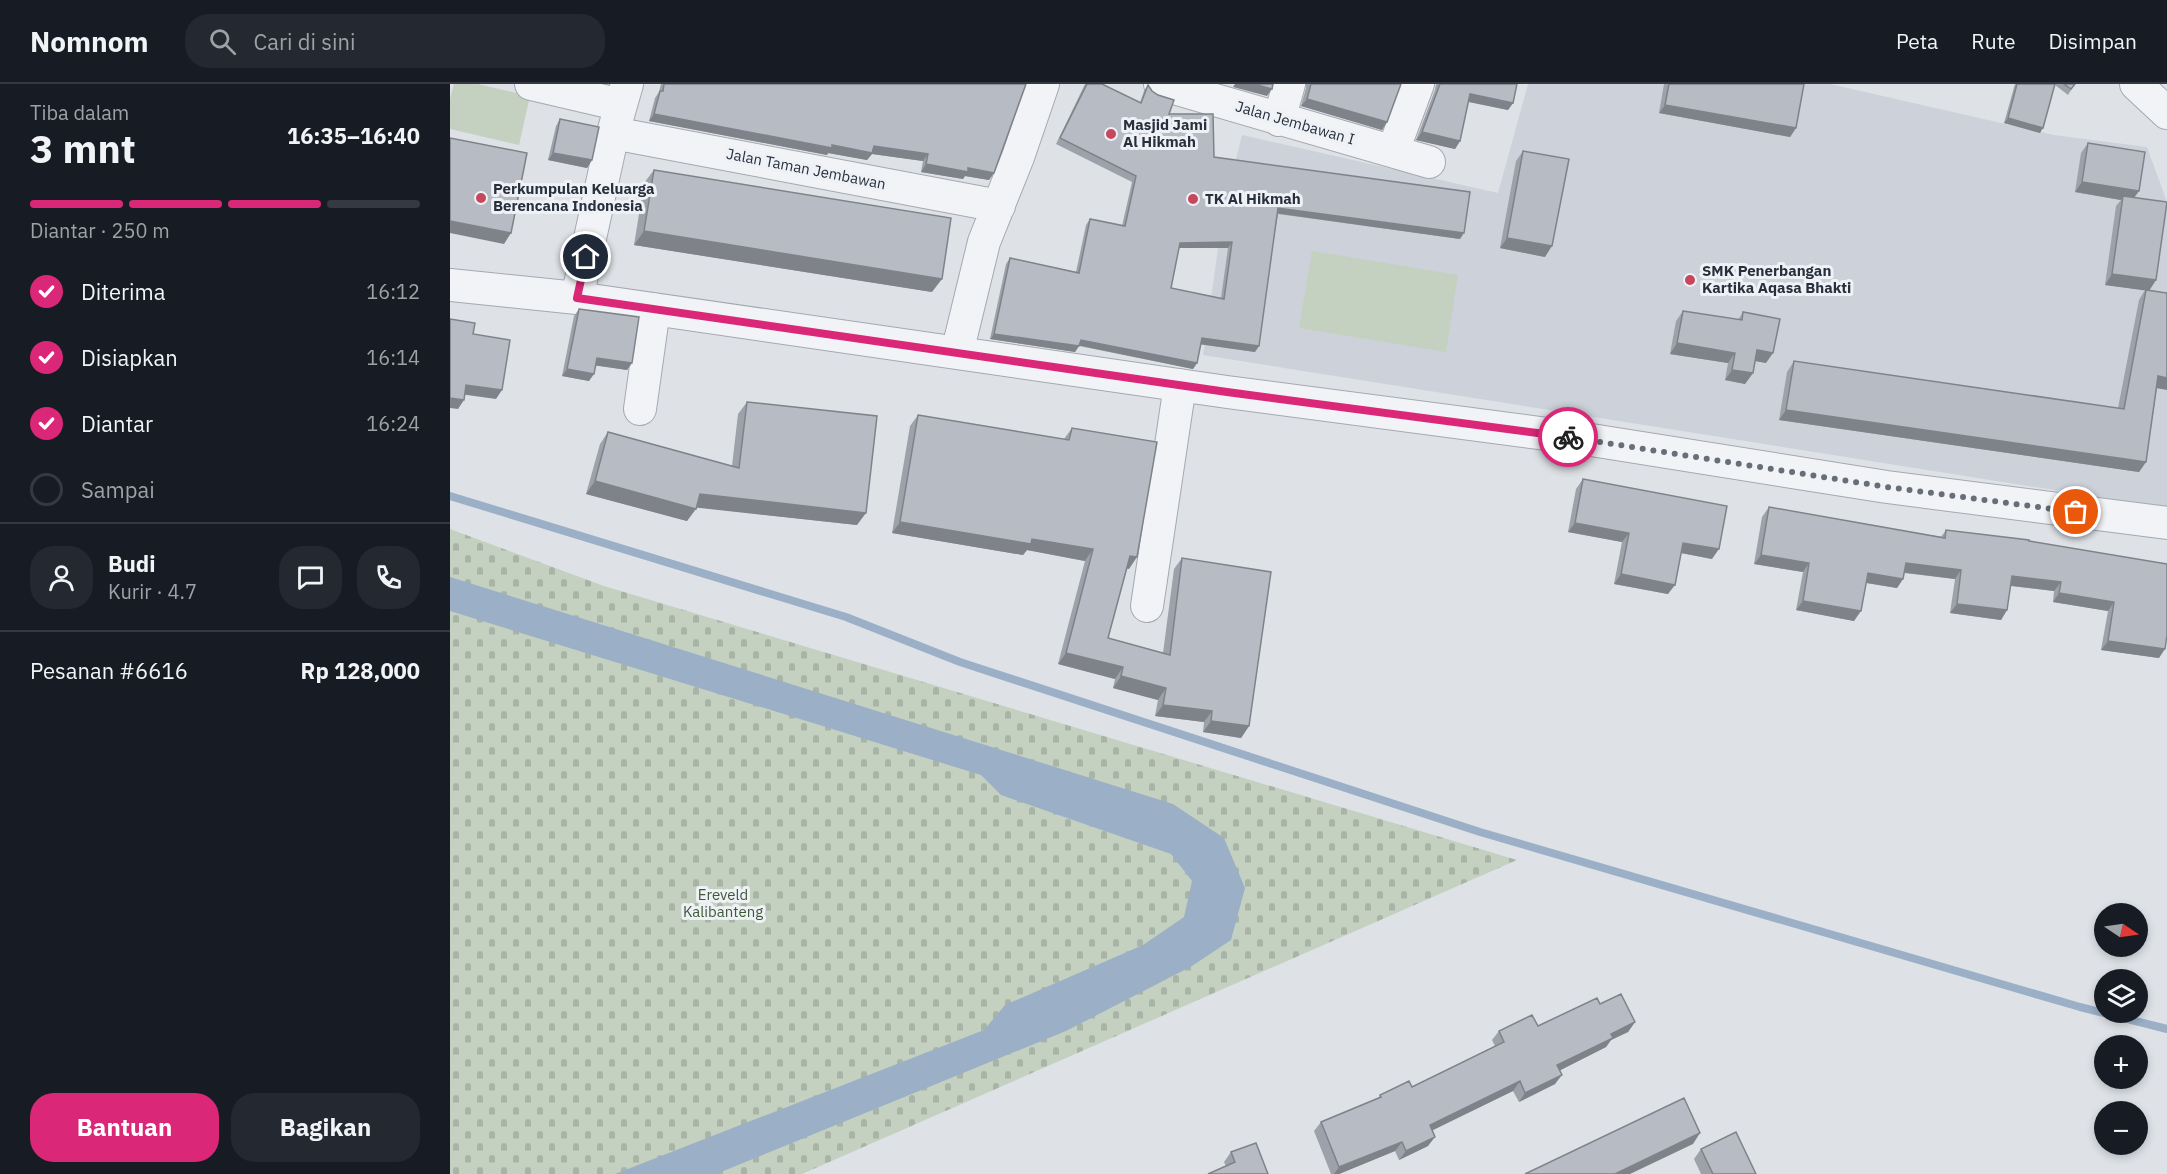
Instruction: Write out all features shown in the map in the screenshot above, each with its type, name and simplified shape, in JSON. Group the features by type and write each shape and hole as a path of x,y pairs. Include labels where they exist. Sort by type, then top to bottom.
{"street":[{"name":"Jalan Taman Jembawan","path":"531,84 999,206"},
{"path":"957,353 984,242 1043,84"},
{"name":"Jalan Jembawan I","path":"1160,84 1430,162"},
{"path":"1279,120 1289,84"},
{"path":"1393,151 1418,84"},
{"path":"2136,84 2167,113"},
{"path":"577,298 620,107"},
{"path":"450,285 577,298 1180,385 1585,439 1887,487 2167,523"},
{"path":"640,409 654,309"},
{"path":"1147,606 1180,385"}],"shaded area":[{"name":"SMK Penerbangan Kartika Aqasa Bhakti","path":"1528,84 1830,84 2054,135 2147,147 2167,202 2167,508 1203,355 1224,206 1242,135 1498,193"}],"green space":[{"path":"454,84 478,84 530,96 519,145 450,129 450,99"},
{"path":"1312,251 1458,275 1446,352 1299,328"},
{"name":"Ereveld Kalibanteng","path":"450,529 604,586 1517,860 802,1174 450,1174"}],"water":[{"path":"450,577 1173,804 1224,838 1245,888 1231,940 1192,966 1066,1031 716,1174 615,1174 984,1030 1005,1005 1143,945 1184,917 1192,881 1171,854 1001,795 981,775 450,611"}],"building":[{"path":"664,84 1026,84 994,173 968,168 968,172 926,164 928,154 874,146 872,153 832,145 832,148 654,114"},
{"path":"1087,84 1102,84 1141,103 1148,85 1158,95 1174,100 1169,114 1213,114 1214,157 1470,192 1464,233 1278,208 1259,346 1202,338 1197,363 1081,340 1079,346 994,334 1010,258 1079,273 1090,219 1125,226 1136,176 1060,138","holes":["1232,242 1224,299 1171,288 1180,243"]},
{"path":"1254,84 1273,84 1272,89"},
{"path":"1311,84 1401,84 1387,122 1307,99"},
{"path":"1440,84 1517,84 1513,103 1470,94 1460,141 1422,132"},
{"path":"1669,84 1804,84 1796,128 1665,105"},
{"path":"2017,84 2055,84 2043,128 2008,118"},
{"path":"2064,84 2075,84 2071,89"},
{"path":"560,119 599,127 592,160 553,153"},
{"name":"Perkumpulan Keluarga Berencana Indonesia","path":"450,138 527,153 511,233 450,221"},
{"path":"2088,143 2145,152 2139,191 2082,182"},
{"path":"1523,151 1569,159 1552,246 1507,238"},
{"path":"654,170 951,218 942,279 644,231"},
{"path":"2123,196 2167,202 2156,280 2112,274"},
{"path":"2146,290 2167,293 2167,378 2158,376 2146,462 1786,410 1794,361 2124,409"},
{"path":"579,309 639,317 632,363 597,358 594,374 567,369"},
{"path":"1683,311 1742,320 1743,312 1780,319 1773,353 1757,350 1753,373 1732,370 1735,353 1677,343"},
{"path":"450,319 475,323 473,334 510,340 502,390 466,385 464,400 450,398"},
{"path":"747,402 877,416 866,513 700,494 696,509 595,481 608,432 739,468"},
{"path":"918,415 1069,440 1072,428 1157,442 1137,557 1130,556 1108,638 1170,655 1182,558 1271,572 1249,726 1211,721 1212,711 1163,705 1166,688 1121,676 1123,667 1066,653 1093,549 1032,539 1031,544 900,522"},
{"path":"1583,479 1727,506 1719,549 1683,543 1675,585 1621,574 1629,533 1575,523"},
{"path":"1769,507 1945,538 1946,530 2029,540 2167,564 2165,649 2108,641 2114,602 2059,593 2061,582 2012,576 2007,610 1957,604 1961,570 1906,563 1903,579 1868,573 1861,611 1803,601 1809,563 1761,555"},
{"path":"1621,994 1635,1022 1611,1034 1613,1038 1557,1065 1562,1075 1525,1093 1520,1081 1430,1125 1435,1137 1406,1151 1402,1142 1339,1167 1321,1122 1381,1097 1380,1095 1409,1081 1412,1087 1504,1042 1499,1031 1532,1015 1538,1026 1597,998 1600,1004"},
{"path":"1684,1098 1700,1133 1615,1174 1525,1174"},
{"path":"1736,1132 1756,1174 1713,1174 1701,1149"},
{"path":"1256,1143 1268,1174 1208,1174 1235,1162 1231,1152"}],"waterway":[{"path":"450,496 846,617 960,662 1480,832 2080,1007 2167,1029"}],"way so far":[{"path":"1568,437 1887,487 2076,512"}],"place":[{"name":"Masjid Jami Al Hikmah","path":"1111,134"},
{"name":"Perkumpulan Keluarga Berencana Indonesia","path":"481,198"},
{"name":"TK Al Hikmah","path":"1193,199"},
{"name":"SMK Penerbangan Kartika Aqasa Bhakti","path":"1690,280"}],"route":[{"path":"586,257 577,298 1227,392 1568,437"}]}
